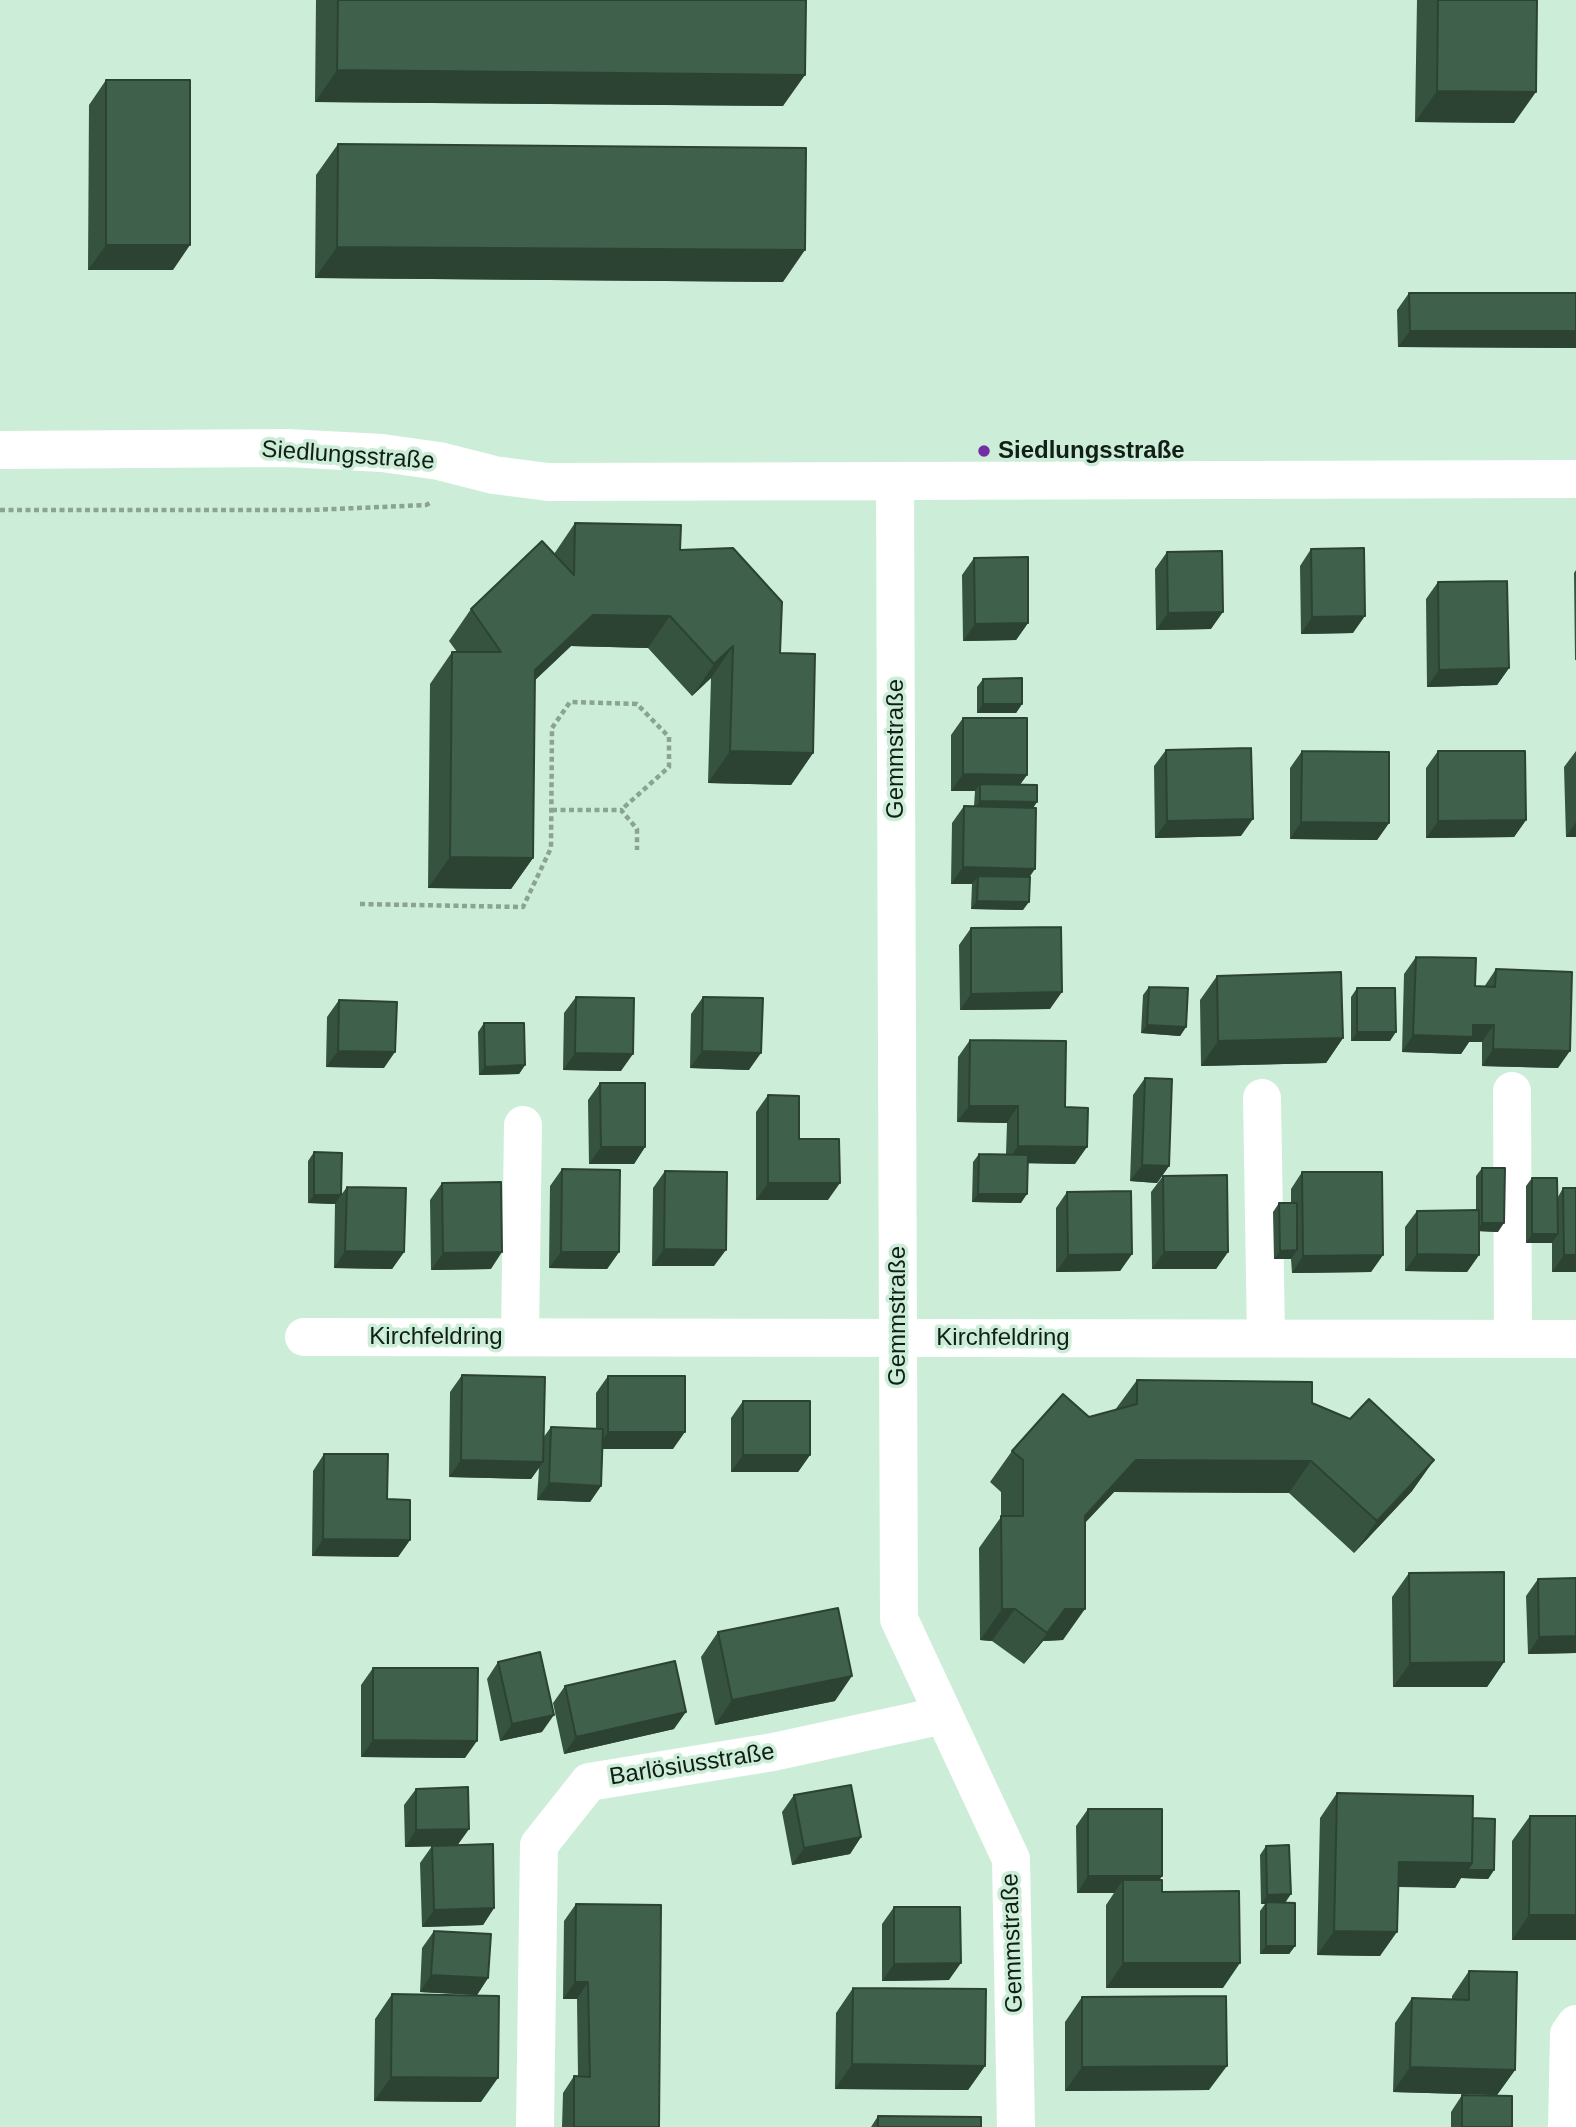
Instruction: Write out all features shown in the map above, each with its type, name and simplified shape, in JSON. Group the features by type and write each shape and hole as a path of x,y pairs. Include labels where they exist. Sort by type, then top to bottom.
{"street":[{"name":"Siedlungsstraße","path":"0,450 288,448 382,453 439,461 494,475 548,482 1576,479"},
{"name":"Gemmstraße","path":"895,481 899,1619 1011,1859 1016,2127"},
{"path":"1512,1091 1513,1338"},
{"path":"1262,1098 1266,1338"},
{"path":"520,1337 523,1125"},
{"name":"Kirchfeldring","path":"304,1337 1576,1339"},
{"name":"Barlösiusstraße","path":"535,2127 539,1845 589,1782 773,1752 944,1715"},
{"path":"1567,2127 1569,2034 1576,2024"}],"path":[{"path":"0,510 311,510 426,505 438,500"},
{"path":"360,904 523,907 551,848 552,727 570,702 637,704 669,737 669,767 621,810 552,810"},
{"path":"621,810 637,829 636,850"}],"building":[{"path":"338,0 806,0 805,75 337,70"},
{"path":"1438,0 1537,0 1536,92 1437,91"},
{"path":"106,80 190,80 190,245 106,245"},
{"path":"338,144 806,148 805,250 337,247"},
{"path":"1409,293 1576,293 1576,331 1410,331"},
{"path":"575,523 681,525 680,550 733,548 782,602 780,653 815,654 813,753 730,751 733,646 714,664 670,616 593,615 535,670 533,858 450,857 452,652 501,652 471,609 542,541 574,575"},
{"path":"1364,548 1365,616 1312,617 1311,549"},
{"path":"1222,551 1223,612 1168,613 1167,552"},
{"path":"1028,557 1028,623 975,624 974,558"},
{"path":"1507,581 1509,668 1439,670 1438,582"},
{"path":"1022,678 1022,704 983,704 983,679"},
{"path":"963,718 1027,718 1027,775 963,774"},
{"path":"1251,748 1253,819 1167,821 1166,750"},
{"path":"1302,751 1389,752 1389,823 1301,822"},
{"path":"1438,751 1525,751 1526,820 1438,821"},
{"path":"980,784 1037,785 1037,802 980,801"},
{"path":"964,806 1036,808 1035,869 963,867"},
{"path":"978,876 1030,877 1029,902 977,901"},
{"path":"1061,927 1062,992 971,994 971,928"},
{"path":"1416,957 1476,958 1475,986 1495,987 1496,969 1572,972 1570,1051 1493,1049 1494,1025 1473,1025 1473,1037 1413,1035"},
{"path":"1341,972 1343,1038 1218,1041 1217,976"},
{"path":"1149,987 1188,988 1186,1027 1147,1025"},
{"path":"1357,988 1395,988 1396,1032 1357,1032"},
{"path":"576,997 634,998 633,1054 575,1053"},
{"path":"703,997 763,998 761,1053 702,1051"},
{"path":"339,1000 397,1002 395,1052 338,1051"},
{"path":"484,1023 524,1023 525,1065 485,1067"},
{"path":"970,1040 1066,1041 1065,1107 1088,1108 1087,1147 1018,1146 1018,1106 969,1106"},
{"path":"1145,1078 1172,1079 1169,1166 1142,1165"},
{"path":"600,1083 645,1083 645,1147 601,1147"},
{"path":"768,1095 799,1096 799,1139 839,1139 840,1183 768,1183"},
{"path":"314,1152 342,1153 341,1195 314,1195"},
{"path":"979,1154 1028,1155 1027,1194 978,1194"},
{"path":"1482,1168 1505,1168 1504,1223 1482,1223"},
{"path":"562,1169 620,1170 619,1252 561,1252"},
{"path":"665,1171 727,1172 726,1250 664,1249"},
{"path":"1302,1172 1382,1172 1383,1255 1303,1256"},
{"path":"1227,1175 1228,1252 1164,1252 1163,1176"},
{"path":"1532,1178 1557,1178 1558,1234 1532,1234"},
{"path":"501,1182 502,1252 443,1253 442,1183"},
{"path":"347,1187 406,1188 404,1252 345,1251"},
{"path":"1563,1188 1576,1188 1576,1255 1564,1255"},
{"path":"1131,1191 1132,1254 1068,1255 1067,1192"},
{"path":"1279,1203 1297,1203 1297,1250 1280,1251"},
{"path":"1479,1210 1479,1255 1417,1254 1417,1211"},
{"path":"462,1375 545,1377 543,1462 461,1460"},
{"path":"608,1376 685,1376 685,1432 608,1432"},
{"path":"1137,1380 1312,1382 1312,1403 1350,1419 1369,1399 1434,1460 1377,1521 1311,1461 1136,1460 1085,1516 1085,1609 1065,1609 1047,1633 1015,1609 1002,1609 1001,1516 1023,1516 1023,1460 1012,1451 1063,1394 1089,1417 1137,1404"},
{"path":"743,1401 810,1401 810,1455 743,1455"},
{"path":"551,1427 603,1429 601,1486 549,1483"},
{"path":"324,1454 388,1454 387,1499 410,1500 410,1540 323,1539"},
{"path":"1504,1572 1504,1662 1410,1663 1409,1573"},
{"path":"1576,1578 1576,1636 1539,1637 1538,1579"},
{"path":"838,1608 852,1676 732,1700 718,1632"},
{"path":"540,1652 554,1715 512,1724 498,1662"},
{"path":"675,1661 686,1712 576,1737 565,1686"},
{"path":"373,1668 478,1668 477,1741 373,1740"},
{"path":"851,1785 861,1837 804,1848 794,1795"},
{"path":"468,1787 469,1829 416,1830 416,1789"},
{"path":"1337,1793 1473,1796 1472,1863 1399,1862 1397,1932 1334,1931"},
{"path":"1088,1809 1162,1809 1162,1876 1088,1876"},
{"path":"1530,1816 1576,1816 1576,1915 1529,1915"},
{"path":"1473,1818 1495,1819 1494,1870 1467,1870 1472,1863"},
{"path":"493,1844 494,1908 434,1910 432,1846"},
{"path":"1289,1845 1291,1894 1267,1895 1266,1846"},
{"path":"1123,1880 1162,1880 1162,1892 1239,1891 1240,1963 1123,1963"},
{"path":"1266,1902 1295,1903 1295,1946 1266,1946"},
{"path":"576,1904 661,1905 659,2127 574,2127 574,2076 590,2077 588,1982 575,1982"},
{"path":"894,1907 960,1907 961,1963 894,1964"},
{"path":"434,1931 491,1934 488,1978 431,1975"},
{"path":"1469,1971 1517,1972 1515,2070 1410,2067 1412,1998 1469,2000"},
{"path":"853,1988 986,1989 985,2066 852,2064"},
{"path":"392,1994 499,1996 498,2078 391,2077"},
{"path":"1226,1996 1227,2066 1082,2067 1082,1997"},
{"path":"1462,2095 1512,2096 1512,2127 1462,2127"},
{"path":"878,2116 981,2117 981,2127 878,2127"}],"place":[{"name":"Siedlungsstraße","path":"984,451"}]}
